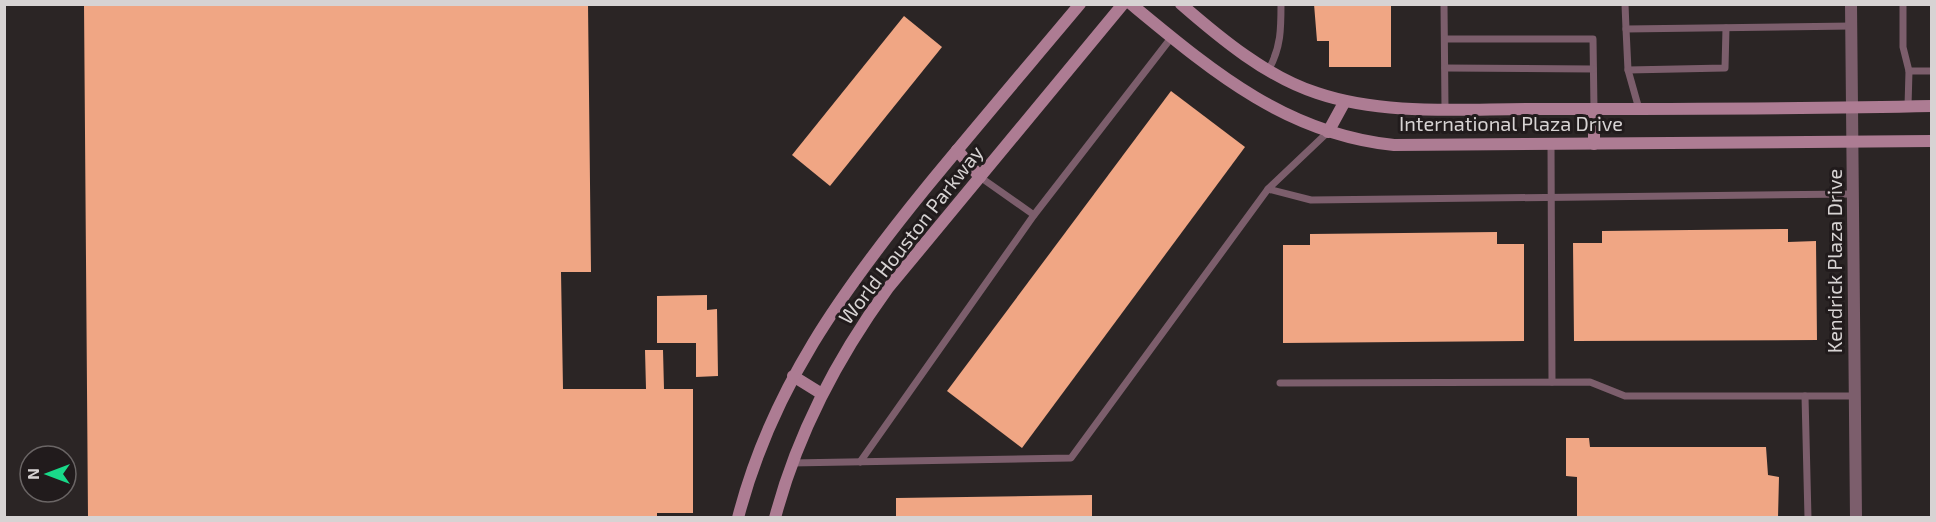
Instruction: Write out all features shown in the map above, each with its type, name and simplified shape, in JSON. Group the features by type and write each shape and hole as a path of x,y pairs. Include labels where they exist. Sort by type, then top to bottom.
{"street":[{"name":"World Houston Parkway","path":"738,518 755,460 793,376 847,289 957,150 1080,4"},
{"name":"World Houston Parkway","path":"775,518 791,463 822,394 858,330 882,296 1123,4"},
{"name":"International Plaza Drive","path":"1131,4 1226,81 1280,113 1361,142 1394,145 1932,141"},
{"name":"International Plaza Drive","path":"1181,4 1215,34 1269,69 1315,93 1377,107 1639,109 1932,106"},
{"name":"Kendrick Plaza Drive","path":"1851,4 1854,108 1856,518"},
{"path":"1328,132 1345,101"},
{"path":"1594,109 1594,144"},
{"path":"957,150 980,177"},
{"path":"793,376 822,394"}],"lane":[{"path":"1269,69 1278,53 1281,37 1281,4"},
{"path":"1444,4 1445,108"},
{"path":"1625,4 1628,70 1639,109"},
{"path":"1903,4 1903,47 1909,71 1908,106"},
{"path":"1626,29 1852,26"},
{"path":"1628,70 1725,68 1726,28"},
{"path":"1444,39 1588,37 1594,43 1594,109"},
{"path":"860,462 1034,215 1171,38"},
{"path":"1445,68 1593,69"},
{"path":"1909,71 1932,70"},
{"path":"791,463 1071,458 1268,189 1328,132"},
{"path":"1551,144 1552,382"},
{"path":"980,177 1034,215"},
{"path":"1268,189 1311,200 1854,194"},
{"path":"1280,383 1590,382 1625,396 1856,396"},
{"path":"1805,396 1808,518"}],"building":[{"path":"84,4 588,4 591,272 561,272 563,389 646,389 645,350 663,350 664,389 693,389 693,513 657,513 657,518 88,518"},
{"path":"1314,4 1391,4 1391,67 1329,67 1329,41 1317,41"},
{"path":"904,16 942,47 830,186 792,155"},
{"path":"1171,91 1245,147 1022,448 947,391"},
{"path":"1788,229 1788,242 1816,241 1817,340 1574,341 1573,243 1602,243 1602,231"},
{"path":"1497,232 1497,244 1524,244 1524,341 1283,343 1283,245 1310,245 1310,234"},
{"path":"707,295 707,310 717,309 718,376 696,377 696,343 657,343 657,296"},
{"path":"1566,438 1589,438 1590,447 1766,447 1768,475 1779,477 1778,518 1577,518 1577,477 1566,476"},
{"path":"1092,495 1092,518 896,518 896,498"}]}
